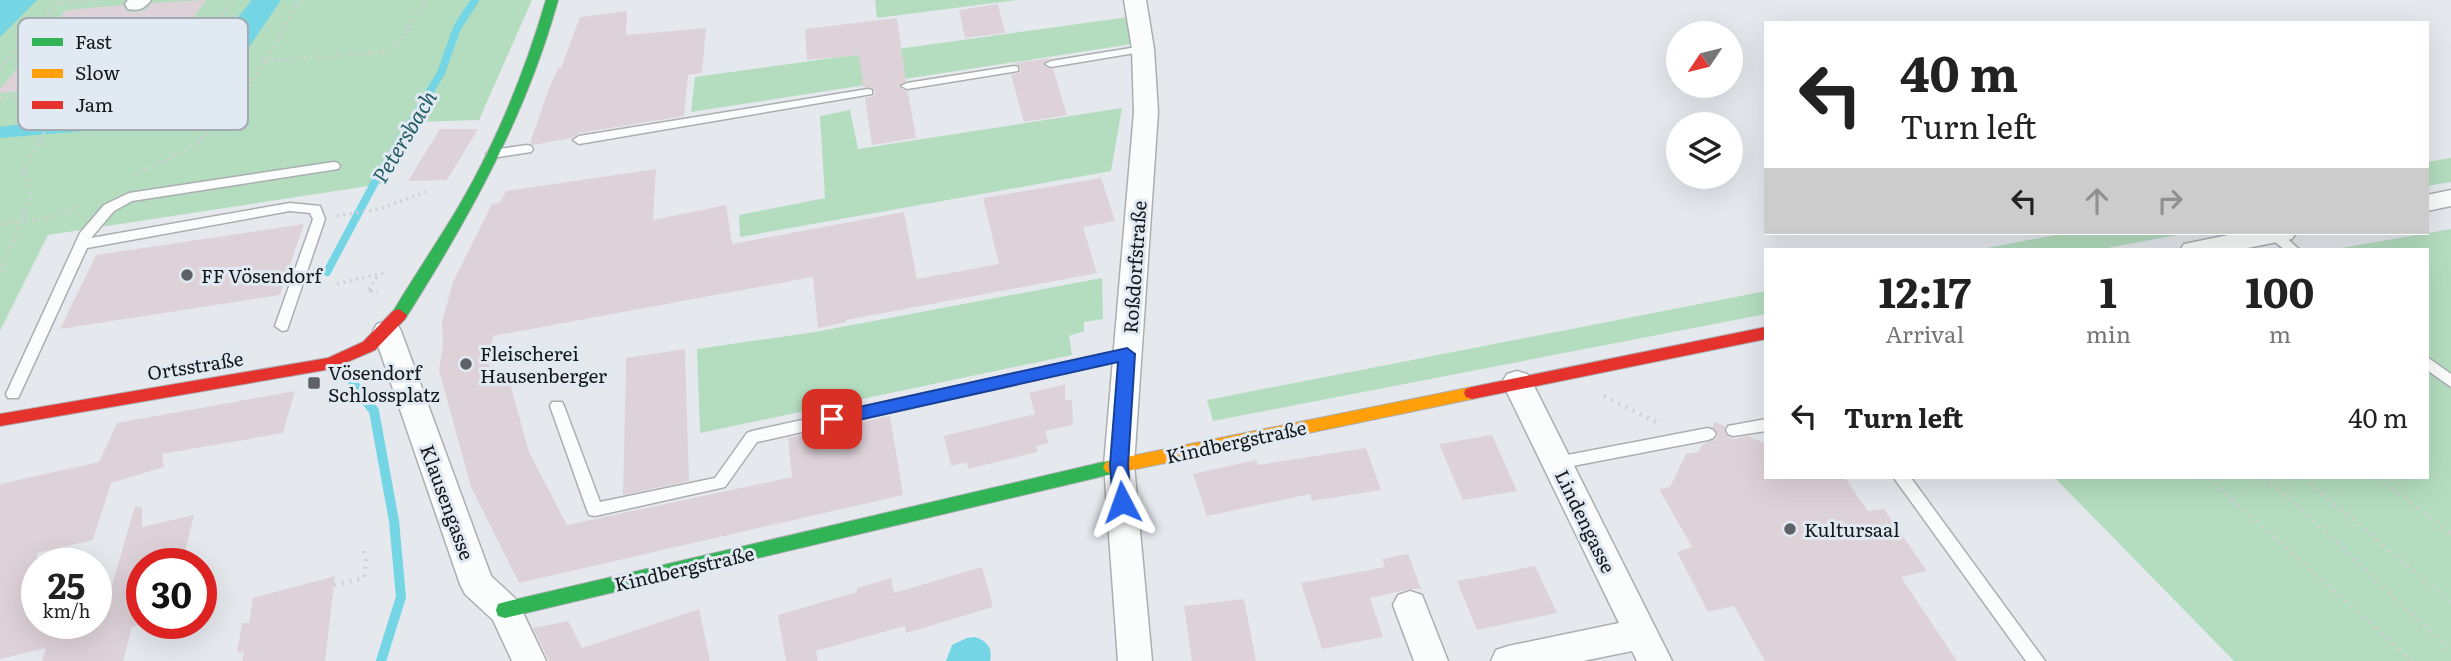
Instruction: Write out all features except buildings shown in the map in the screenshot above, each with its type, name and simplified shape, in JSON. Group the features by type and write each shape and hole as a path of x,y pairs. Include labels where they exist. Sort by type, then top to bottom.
{"street":[{"name":"Ortsstraße","path":"0,420 336,362 360,354 373,345 387,331 408,301 491,155 526,85 552,0"},
{"name":"Roßdorfstraße","path":"1135,0 1143,50 1146,112 1119,465 1135,661"},
{"path":"2429,203 2451,198"},
{"path":"2210,248 2284,239"},
{"path":"340,342 387,331"},
{"name":"Klausengasse","path":"387,331 477,584 505,610 529,661"},
{"name":"Kindbergstraße","path":"505,610 1119,465 1764,332"},
{"name":"Lindengasse","path":"1517,382 1648,647"},
{"path":"1410,606 1431,661"},
{"path":"1508,661 1648,647"}],"lane":[{"path":"1051,64 1143,50"},
{"path":"907,86 1014,69"},
{"path":"579,140 868,92"},
{"path":"491,155 527,149"},
{"path":"13,394 82,244 108,208 130,197 334,166"},
{"path":"82,244 290,207 315,209 319,219 282,326"},
{"path":"557,406 595,510 720,483 752,437 1127,354"},
{"path":"2429,364 2451,382"},
{"path":"1733,430 1764,425"},
{"path":"1557,463 1708,435"},
{"path":"1903,479 2036,661"}],"path":[{"path":"44,18 57,3 100,0"},
{"path":"217,18 233,0"},
{"path":"248,82 264,61 300,0"},
{"path":"264,61 386,52 396,47 427,0"},
{"path":"0,68 18,47"},
{"path":"0,98 18,96"},
{"path":"0,272 31,196 24,168 45,130"},
{"path":"132,176 199,141 210,130"},
{"path":"354,213 369,211 425,192"},
{"path":"0,224 54,217 72,211 89,200"},
{"path":"337,284 387,272"},
{"path":"378,276 368,291 378,291"},
{"path":"1560,373 1688,438"},
{"path":"2209,479 2413,661"},
{"path":"2266,479 2305,512 2451,651"},
{"path":"2304,479 2451,602"},
{"path":"2380,479 2451,534"},
{"path":"334,585 363,578 366,560 363,546"}],"green space":[{"path":"0,0 532,0 479,120 414,122 381,184 48,235 0,331"},
{"path":"875,0 1017,0 877,18"},
{"path":"1128,17 1132,44 691,112 695,77"},
{"path":"1122,108 1111,171 740,237 739,215 825,198 820,116 850,110 858,149"},
{"path":"2451,158 2451,182 2429,186 2429,162"},
{"path":"2451,229 2451,661 2234,661 2056,479 2429,479 2429,248 2342,248 2429,235 2429,233"},
{"path":"2055,235 2176,235 2108,248 1987,248"},
{"path":"1102,278 1103,319 1084,322 1084,331 1069,336 1072,355 700,433 697,349 815,332"},
{"path":"1764,291 1764,314 1213,421 1207,400"}],"water":[{"path":"0,0 37,0 18,18 0,37"},
{"path":"252,0 281,0 248,49 248,18 237,18"},
{"path":"18,125 18,130 97,130 0,138 0,127"},
{"path":"975,637 988,646 991,652 990,661 946,661 952,645"}],"waterway":[{"name":"Petersbach","path":"327,272 376,180 441,73 457,28 475,0"},
{"name":"Petersbach","path":"353,383 374,411 394,521 401,597 381,661"}],"traffic: fast":[{"path":"399,315 468,203 509,123 541,41 552,0"},
{"path":"505,610 1112,467"}],"traffic: slow":[{"path":"1112,467 1472,393"}],"traffic: jam":[{"path":"0,420 331,363 369,346 399,315"},
{"path":"1472,393 1764,333"}],"place":[{"name":"FF Vösendorf","path":"187,275"},
{"name":"Fleischerei Hausenberger","path":"466,364"},
{"name":"Vösendorf Schlossplatz","path":"314,383"},
{"name":"Kultursaal","path":"1790,529"}],"route":[{"path":"832,419 1127,354 1119,465 1122,502"}]}
